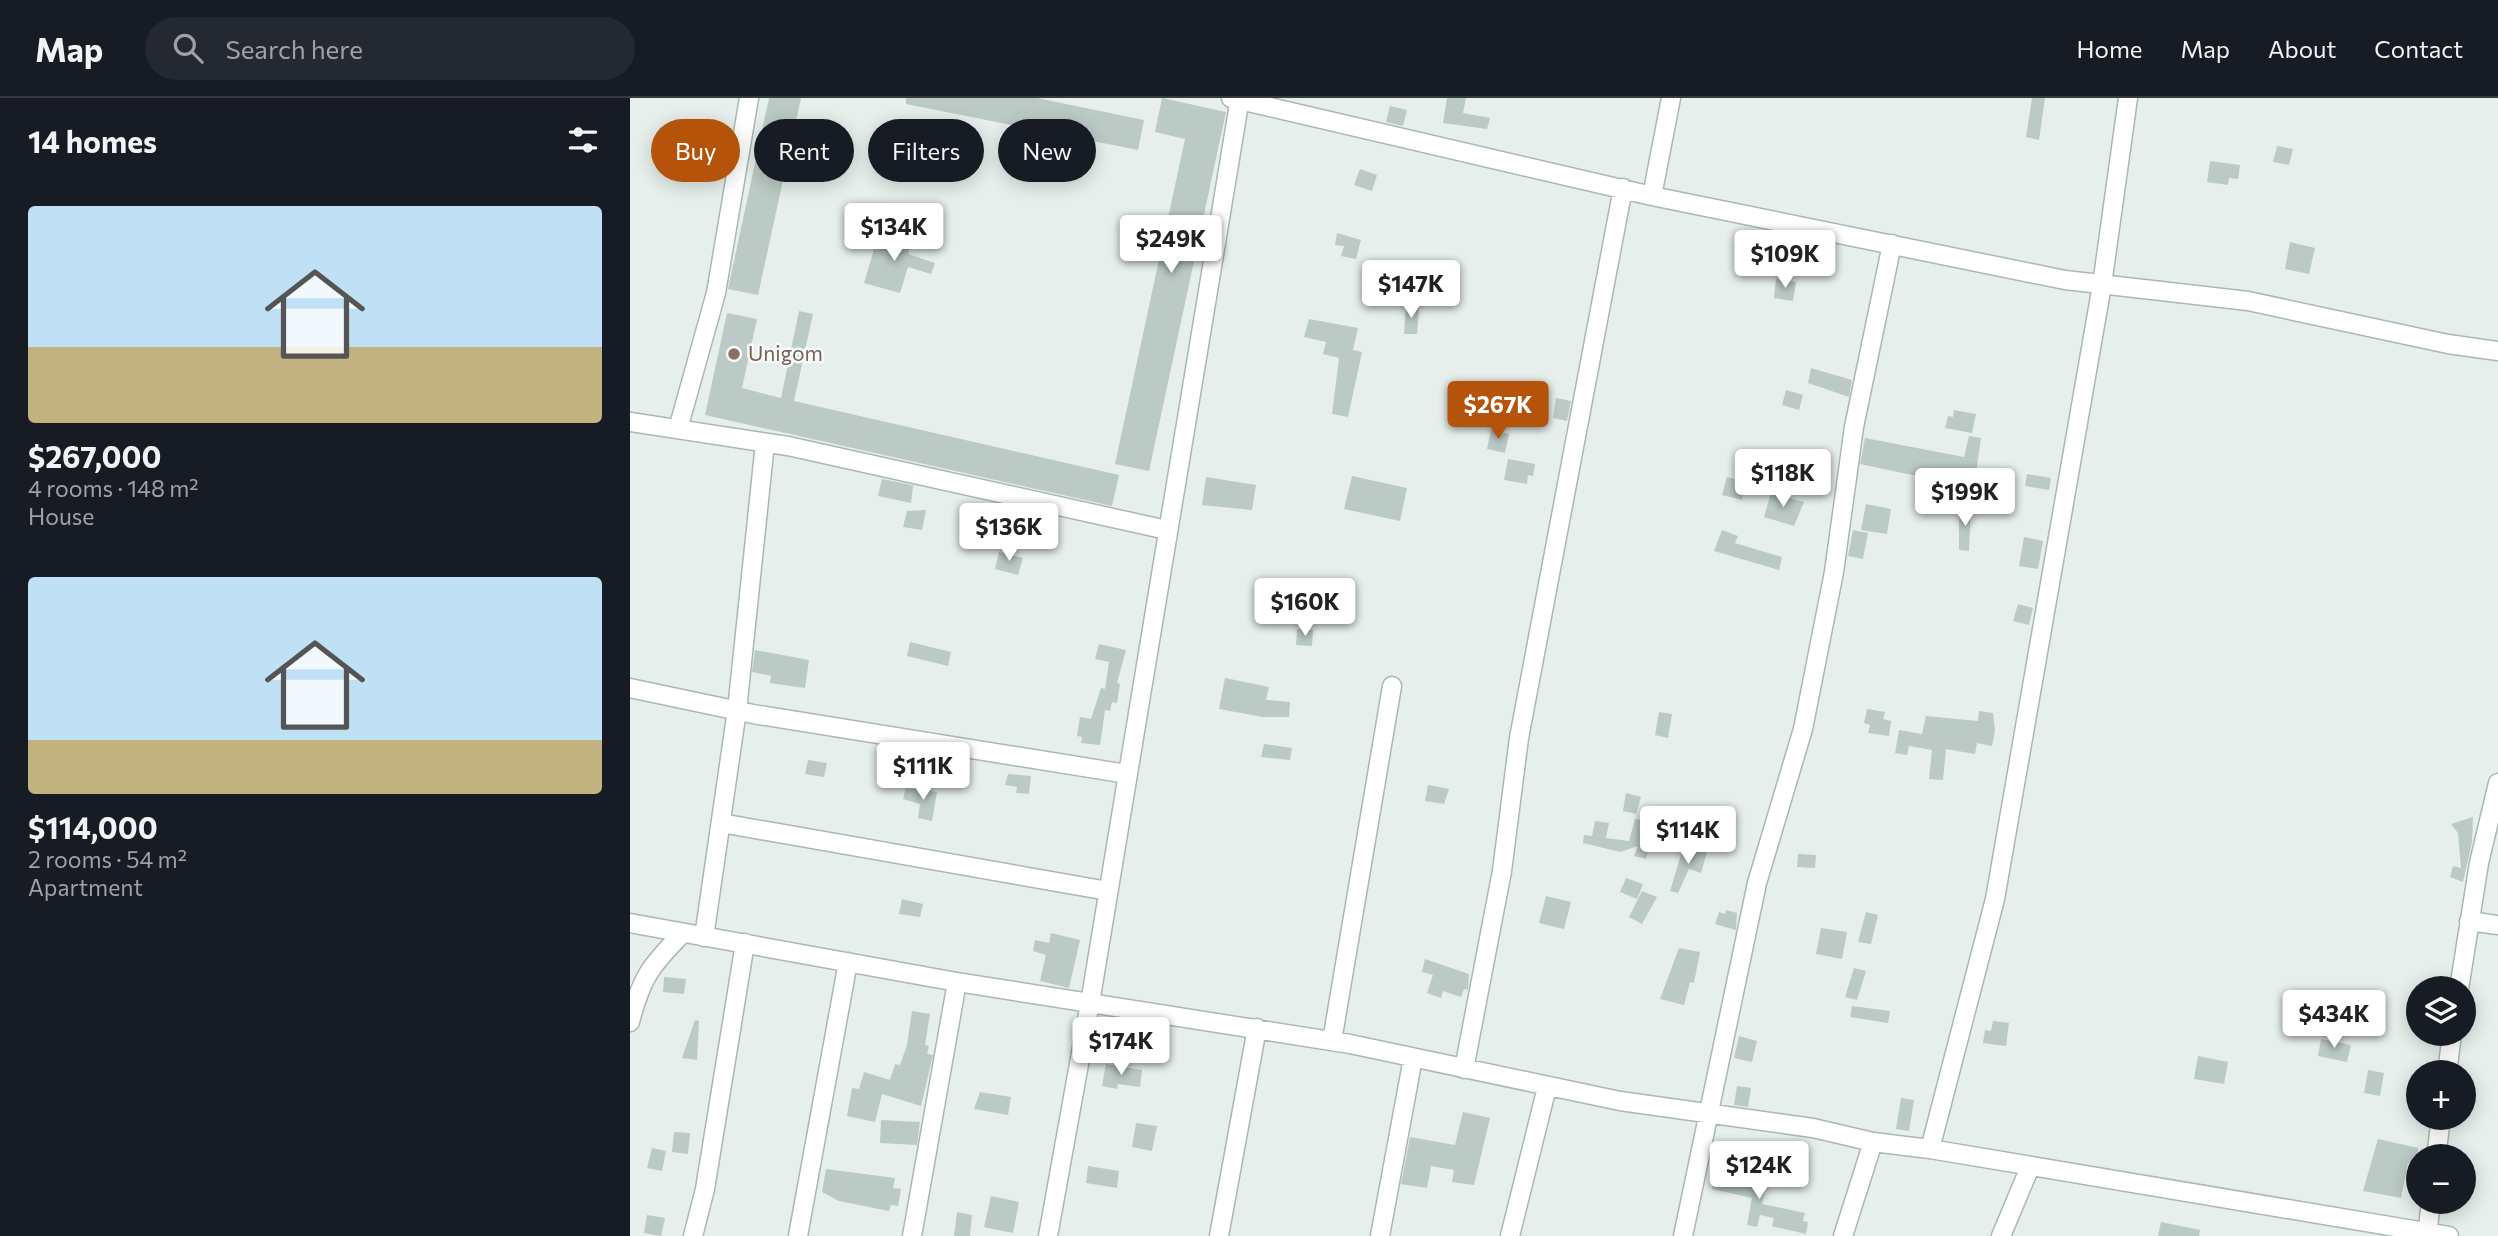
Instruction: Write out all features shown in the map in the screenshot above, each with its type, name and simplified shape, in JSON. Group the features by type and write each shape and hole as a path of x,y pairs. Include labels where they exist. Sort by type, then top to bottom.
{"street":[{"path":"678,429 716,293 749,98"},
{"path":"1652,196 1671,98"},
{"path":"1930,1149 1995,900 2102,285 2129,98"},
{"path":"1048,1236 1090,1003 1237,99 1652,196 2065,280 2248,301 2448,344 2498,351"},
{"path":"1464,1069 1502,871 1519,738 1623,188"},
{"path":"1683,1236 1757,883 1803,729 1834,572 1854,427 1892,244"},
{"path":"630,422 765,443 1167,530"},
{"path":"704,937 737,710 765,443"},
{"path":"1332,1041 1392,686"},
{"path":"630,688 737,710 1127,774"},
{"path":"2461,976 2469,921 2498,787"},
{"path":"720,823 1108,891"},
{"path":"2469,921 2498,925"},
{"path":"630,923 957,982 1332,1041 1547,1087 1813,1128 1873,1142 1930,1149 2449,1236"},
{"path":"630,1022 637,994 651,964 683,933"},
{"path":"693,1236 705,1189 745,943"},
{"path":"798,1236 848,962"},
{"path":"912,1236 957,982"},
{"path":"1219,1236 1257,1028"},
{"path":"1380,1236 1413,1058"},
{"path":"1510,1236 1547,1087"},
{"path":"1843,1236 1873,1142"},
{"path":"2001,1236 2029,1167"},
{"path":"2427,1234 2430,1214"}],"building":[{"path":"769,98 801,98 796,119 764,119"},
{"path":"906,98 1037,98 1144,120 1138,150 1096,142 1096,119 998,119 998,122 906,104"},
{"path":"1162,98 1226,112 1149,471 1115,464 1185,139 1155,132"},
{"path":"1447,98 1466,98 1463,113 1490,118 1487,129 1443,123"},
{"path":"2032,98 2045,98 2039,140 2026,137"},
{"path":"1390,106 1407,110 1403,126 1386,122"},
{"path":"2277,146 2293,149 2289,165 2273,162"},
{"path":"2210,161 2240,165 2238,179 2229,178 2228,185 2207,182"},
{"path":"754,168 754,182 783,182 758,295 728,289"},
{"path":"1360,169 1377,175 1372,191 1354,185"},
{"path":"885,231 913,239 908,254 935,263 931,274 908,267 900,293 864,283 875,246 881,248"},
{"path":"1337,233 1361,240 1356,259 1341,256 1344,246 1335,245"},
{"path":"2290,242 2315,248 2309,274 2285,269"},
{"path":"1776,279 1796,282 1793,301 1774,298"},
{"path":"1406,306 1419,307 1417,334 1404,334"},
{"path":"799,311 813,314 794,401 1119,475 1112,506 705,415 727,313 757,319 742,388 781,398"},
{"path":"1309,319 1358,328 1353,350 1362,352 1348,417 1332,414 1339,358 1323,354 1326,342 1304,337"},
{"path":"1811,368 1852,380 1849,397 1808,383"},
{"path":"1786,390 1803,395 1799,410 1782,405"},
{"path":"1556,398 1571,401 1567,421 1553,418"},
{"path":"1954,410 1976,414 1972,433 1945,428 1948,416 1953,417"},
{"path":"1491,430 1509,434 1505,453 1487,449"},
{"path":"1969,436 1981,438 1974,488 1860,464 1865,438 1964,457"},
{"path":"1508,459 1535,464 1533,476 1528,475 1527,484 1504,480"},
{"path":"2027,474 2051,478 2049,490 2025,486"},
{"path":"1352,476 1407,488 1400,521 1344,509"},
{"path":"1206,477 1256,485 1252,510 1202,505"},
{"path":"1727,477 1747,482 1742,500 1722,495"},
{"path":"882,479 917,486 907,485 913,486 911,503 878,496"},
{"path":"1771,493 1804,502 1794,526 1764,517"},
{"path":"1866,504 1891,509 1887,534 1861,530"},
{"path":"1959,507 1971,507 1969,551 1959,550"},
{"path":"926,510 922,530 903,527 907,511"},
{"path":"1722,530 1738,536 1735,543 1782,557 1779,570 1714,551"},
{"path":"1853,530 1868,533 1863,559 1848,556"},
{"path":"2024,537 2043,541 2038,569 2019,566"},
{"path":"999,552 1023,558 1018,575 995,569"},
{"path":"2018,604 2033,608 2029,625 2013,621"},
{"path":"1297,629 1313,630 1312,646 1296,645"},
{"path":"910,642 951,652 948,666 907,656"},
{"path":"1099,644 1126,650 1117,683 1120,684 1117,703 1112,702 1110,711 1105,710 1100,745 1081,743 1082,737 1077,736 1080,717 1091,719 1101,688 1105,689 1109,662 1095,659"},
{"path":"755,650 809,660 805,688 770,683 771,676 752,672"},
{"path":"1225,678 1269,687 1266,700 1290,702 1289,717 1263,717 1219,709"},
{"path":"1867,709 1885,712 1883,719 1891,721 1889,736 1868,733 1870,725 1864,723"},
{"path":"1979,711 1993,713 1995,731 1992,746 1977,743 1975,754 1946,749 1943,780 1929,779 1932,750 1909,746 1907,755 1895,753 1899,730 1922,734 1926,716 1978,721"},
{"path":"1659,712 1672,714 1668,738 1655,735"},
{"path":"1264,744 1292,748 1290,760 1261,757"},
{"path":"808,760 827,763 824,777 805,774"},
{"path":"1008,774 1031,776 1029,794 1016,793 1017,787 1005,785"},
{"path":"1428,785 1449,789 1444,804 1425,801"},
{"path":"906,788 937,792 932,821 918,818 920,804 903,799"},
{"path":"1626,793 1641,797 1636,814 1623,811"},
{"path":"2473,817 2472,842 2463,882 2450,877 2453,866 2461,868 2458,833 2451,824"},
{"path":"1635,819 1656,823 1646,859 1634,856 1638,846 1620,852 1583,843 1584,835 1592,836 1595,821 1609,823 1606,838 1629,841"},
{"path":"1684,845 1707,852 1701,873 1689,869 1678,893 1670,891"},
{"path":"1798,854 1816,855 1815,868 1797,867"},
{"path":"1626,878 1643,884 1637,899 1620,892"},
{"path":"1642,891 1657,897 1642,924 1629,917"},
{"path":"1546,896 1571,902 1564,929 1539,923"},
{"path":"902,899 923,904 920,917 899,914"},
{"path":"1726,910 1737,913 1736,930 1715,924 1719,912 1725,914"},
{"path":"1866,912 1878,915 1871,944 1858,942"},
{"path":"1821,928 1847,932 1842,959 1816,954"},
{"path":"1051,933 1080,940 1069,988 1040,981 1046,955 1033,951 1035,940 1049,943"},
{"path":"1679,948 1700,952 1694,983 1690,982 1684,1005 1660,999"},
{"path":"1425,959 1469,974 1468,990 1464,989 1461,997 1443,991 1441,998 1427,993 1433,975 1422,972"},
{"path":"1854,968 1866,971 1857,1000 1845,997"},
{"path":"664,977 686,979 684,994 663,992"},
{"path":"2360,1005 2377,1007 2375,1023 2358,1020"},
{"path":"1852,1006 1890,1011 1888,1023 1850,1017"},
{"path":"912,1011 930,1014 925,1045 929,1046 927,1054 933,1055 921,1106 882,1094 875,1122 847,1116 852,1088 859,1089 864,1072 890,1080 895,1064 900,1065 907,1045"},
{"path":"695,1020 699,1021 697,1060 682,1058"},
{"path":"1993,1021 2009,1023 2006,1046 1983,1043 1985,1030 1991,1031"},
{"path":"1739,1036 1757,1041 1752,1062 1734,1058"},
{"path":"2321,1039 2351,1045 2347,1062 2318,1056"},
{"path":"2198,1056 2228,1062 2224,1084 2194,1079"},
{"path":"1106,1064 1142,1070 1140,1087 1118,1084 1117,1089 1102,1086"},
{"path":"2368,1070 2384,1073 2380,1096 2364,1093"},
{"path":"1737,1086 1751,1088 1748,1107 1734,1105"},
{"path":"980,1092 1011,1097 1008,1115 974,1109"},
{"path":"1901,1098 1914,1100 1909,1131 1896,1129"},
{"path":"1463,1112 1490,1118 1474,1185 1452,1182 1454,1170 1431,1166 1427,1188 1401,1184 1410,1137 1455,1145"},
{"path":"881,1120 920,1122 917,1145 880,1143"},
{"path":"1136,1123 1157,1126 1152,1151 1132,1147"},
{"path":"674,1132 690,1133 688,1154 672,1152"},
{"path":"2378,1139 2406,1145 2406,1173 2401,1198 2363,1191"},
{"path":"652,1148 666,1151 662,1171 647,1168"},
{"path":"1088,1166 1119,1171 1117,1188 1086,1183"},
{"path":"826,1169 895,1178 893,1188 901,1189 898,1206 891,1205 889,1211 839,1201 822,1192"},
{"path":"1716,1170 1768,1179 1762,1204 1805,1213 1803,1221 1808,1222 1806,1234 1772,1226 1774,1218 1760,1215 1757,1227 1747,1225 1752,1198 1712,1189"},
{"path":"991,1196 1019,1202 1013,1233 984,1227"},
{"path":"957,1212 972,1215 970,1236 954,1236"},
{"path":"647,1215 665,1218 661,1236 644,1233"},
{"path":"2161,1222 2200,1230 2199,1236 2158,1236"}],"place":[{"name":"Unigom","path":"734,354"}]}
